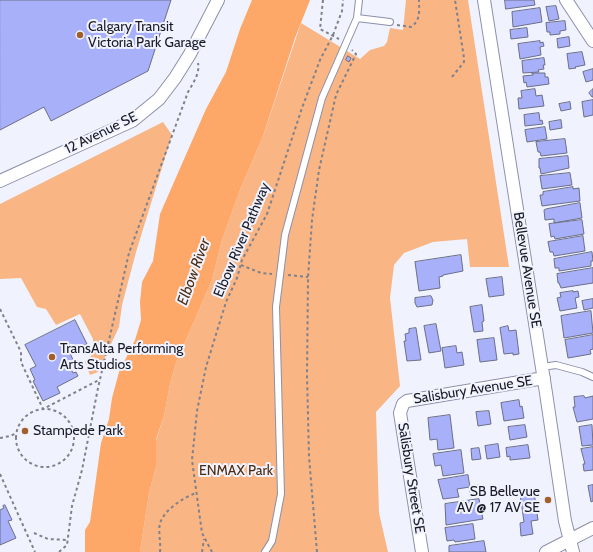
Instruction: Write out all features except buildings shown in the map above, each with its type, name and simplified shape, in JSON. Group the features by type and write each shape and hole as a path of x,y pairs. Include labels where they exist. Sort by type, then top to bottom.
{"street":[{"name":"12 Avenue SE","path":"0,181 132,121 159,99 175,78 186,60 218,0"},
{"name":"Bellevue Avenue SE","path":"484,0 565,521 573,552"},
{"path":"566,0 593,42"},
{"name":"Salisbury Avenue SE","path":"402,404 407,401 543,373"},
{"name":"Salisbury Street SE","path":"402,404 400,413 422,552"},
{"path":"546,552 593,528"}],"lane":[{"path":"265,552 272,541 281,494 276,308 285,235 322,98 356,18 359,0"},
{"path":"356,18 390,22"},
{"path":"543,373 556,365 582,372 593,377"}],"path":[{"path":"317,552 309,449 307,375 308,277 312,220 319,170 333,103 356,54 346,44 320,28 323,0"},
{"name":"Elbow River Pathway","path":"212,552 202,533 192,460 197,411 206,367 226,302 241,265 267,214 302,108 320,60 342,11 343,0"},
{"path":"390,22 403,27 413,26 417,22 420,15 419,0"},
{"path":"452,78 464,62 455,0"},
{"path":"59,552 67,545 72,506 82,470 100,380 129,252 185,100 197,76 199,68 198,58"},
{"path":"241,265 262,273 273,274"},
{"path":"288,275 308,277"},
{"path":"0,309 21,352 21,362 43,409"},
{"path":"43,409 53,410 62,414 68,420 73,429 74,439 72,448 67,457 60,463 41,467 32,464 25,459 19,451 17,433 20,424 34,411 43,409 100,380"},
{"path":"0,438 17,433"},
{"path":"0,474 35,552"},
{"path":"160,552 160,524 167,512 178,503 196,493"},
{"path":"34,533 48,539 67,540"},
{"path":"202,552 205,538"}],"green space":[{"name":"ENMAX Park","path":"406,0 468,0 509,267 470,267 467,239 433,242 404,253 394,265 390,298 400,386 376,412 379,513 388,552 140,552 149,493 156,467 156,440 164,416 170,384 176,363 212,280 222,240 240,190 263,136 301,23 360,59 370,50 384,46 387,42 390,28 403,30"},
{"path":"163,122 172,135 136,252 122,305 119,327 98,372 90,375 85,362 93,354 93,339 80,314 56,325 46,309 37,307 21,278 0,279 0,204"}],"water":[{"name":"Elbow River","path":"252,0 310,0 295,38 263,136 240,190 222,240 212,280 176,363 170,384 164,416 156,439 156,467 149,493 140,552 85,552 85,530 90,522 101,443 109,419 112,398 119,372 135,340 141,320 140,302 142,282 153,261 160,214 206,109 226,72 240,29"}],"place":[{"name":"Calgary Transit Victoria Park Garage","path":"80,35"},
{"name":"TransAlta Performing Arts Studios","path":"52,357"},
{"name":"Stampede Park","path":"25,431"},
{"name":"SB Bellevue AV @ 17 AV SE","path":"548,500"}]}
